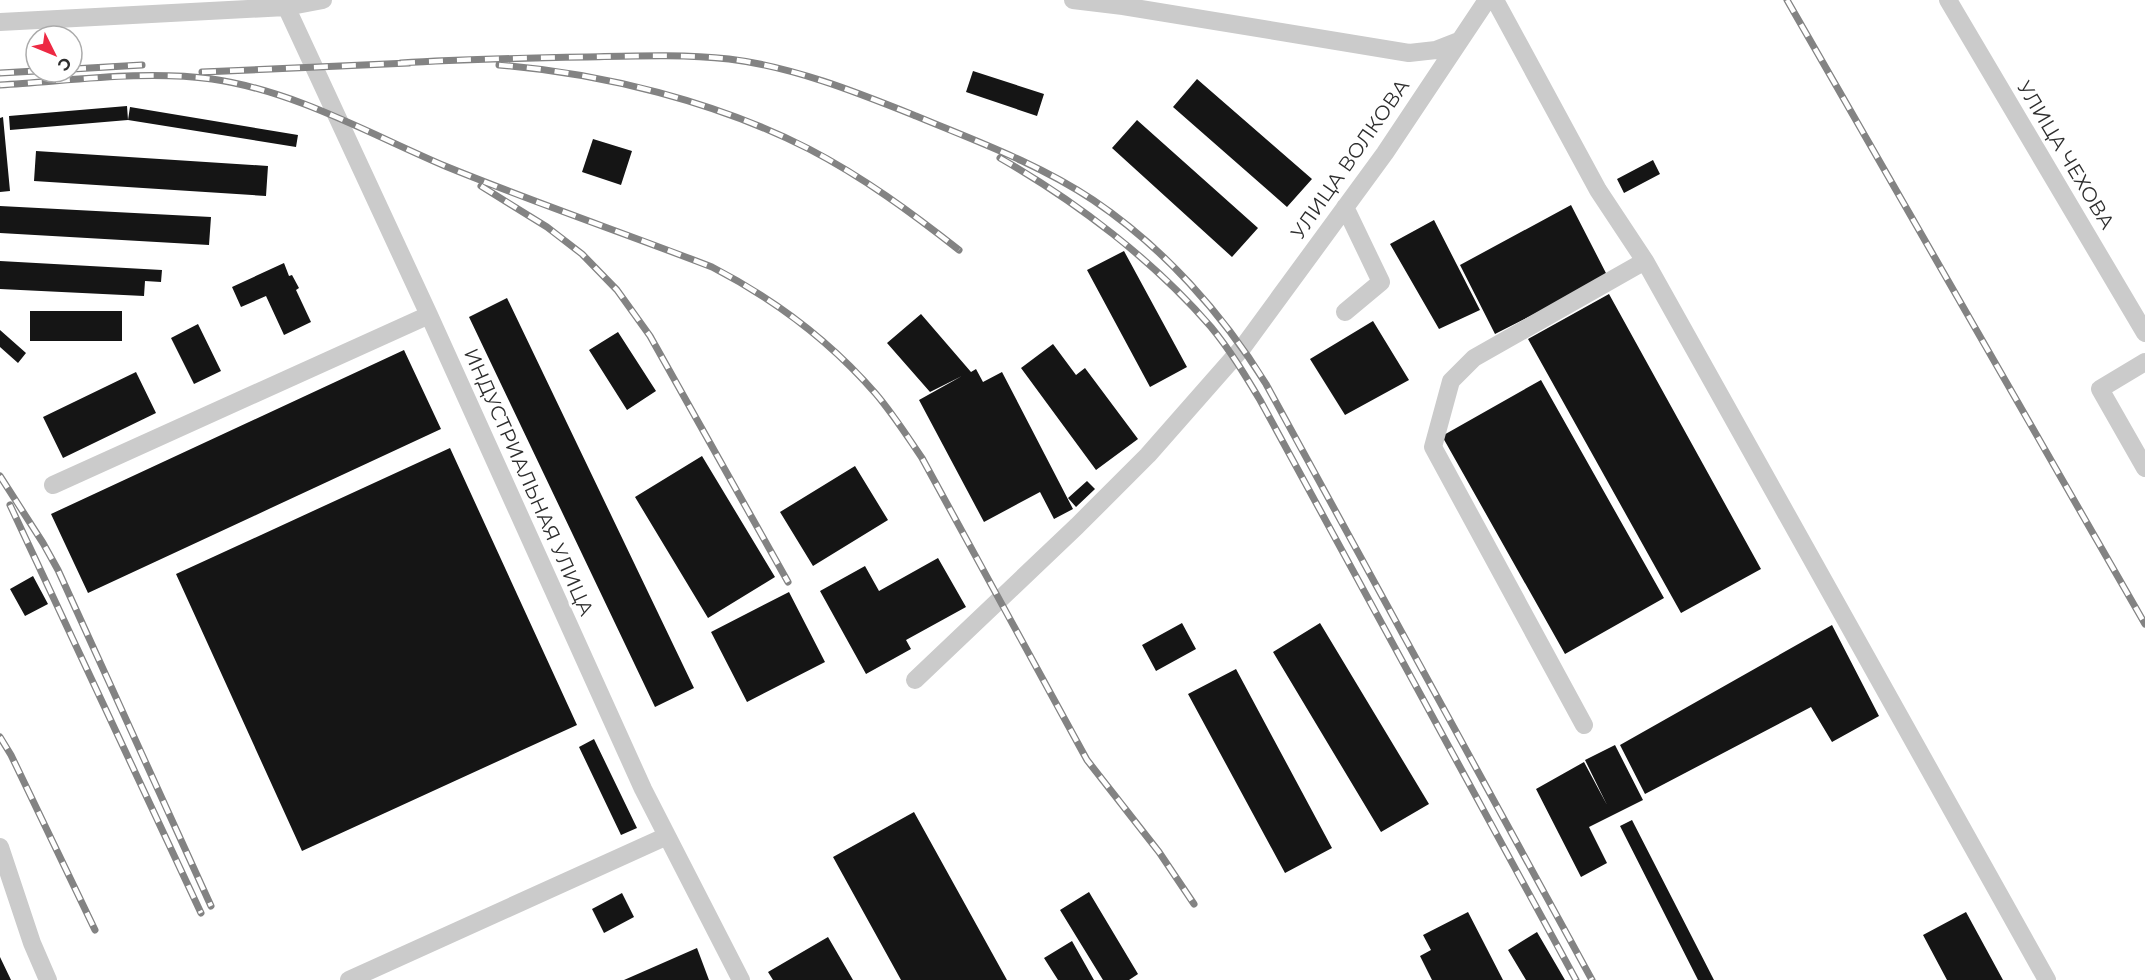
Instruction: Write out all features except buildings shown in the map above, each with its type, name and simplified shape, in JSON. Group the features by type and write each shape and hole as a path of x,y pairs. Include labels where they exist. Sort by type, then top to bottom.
{"street":[{"path":"0,22 323,0"},
{"path":"1073,0 1409,53 1436,50 1459,41"},
{"name":"УЛИЦА ВОЛКОВА","path":"915,680 1148,455 1246,342 1384,153 1487,0"},
{"path":"1495,0 1598,190 1646,261 2046,980"},
{"name":"УЛИЦА ЧЕХОВА","path":"1948,0 2145,333"},
{"name":"ИНДУСТРИАЛЬНАЯ УЛИЦА","path":"285,3 643,789 741,980"},
{"path":"1345,207 1381,282 1345,312"},
{"path":"1584,725 1433,447 1451,381 1474,358 1646,261"},
{"path":"53,486 429,315"},
{"path":"2145,362 2100,389 2145,468"},
{"path":"349,980 667,836"},
{"path":"0,847 32,944 48,980"}],"railway":[{"path":"1787,0 2145,624"},
{"path":"401,63 676,56 729,59 777,68 871,98 1007,154 1051,175 1119,218 1167,260 1189,283 1230,332 1266,384 1592,980"},
{"path":"202,72 409,63"},
{"path":"84,68 142,65"},
{"path":"499,65 578,75 618,83 658,92 736,117 809,149 849,171 905,209 959,250"},
{"path":"0,73 24,72"},
{"path":"0,85 106,77 159,76 212,79 273,93 332,115 445,166 712,267 779,307 840,356 876,394 900,425 922,458 1087,760 1159,852 1194,904"},
{"path":"1000,158 1085,213 1139,256 1188,302 1231,354 1260,400 1576,980"},
{"path":"481,186 547,227 582,254 617,290 650,336 788,582"},
{"path":"0,476 58,570 211,906"},
{"path":"10,505 201,913"},
{"path":"0,737 11,755 95,930"}]}
